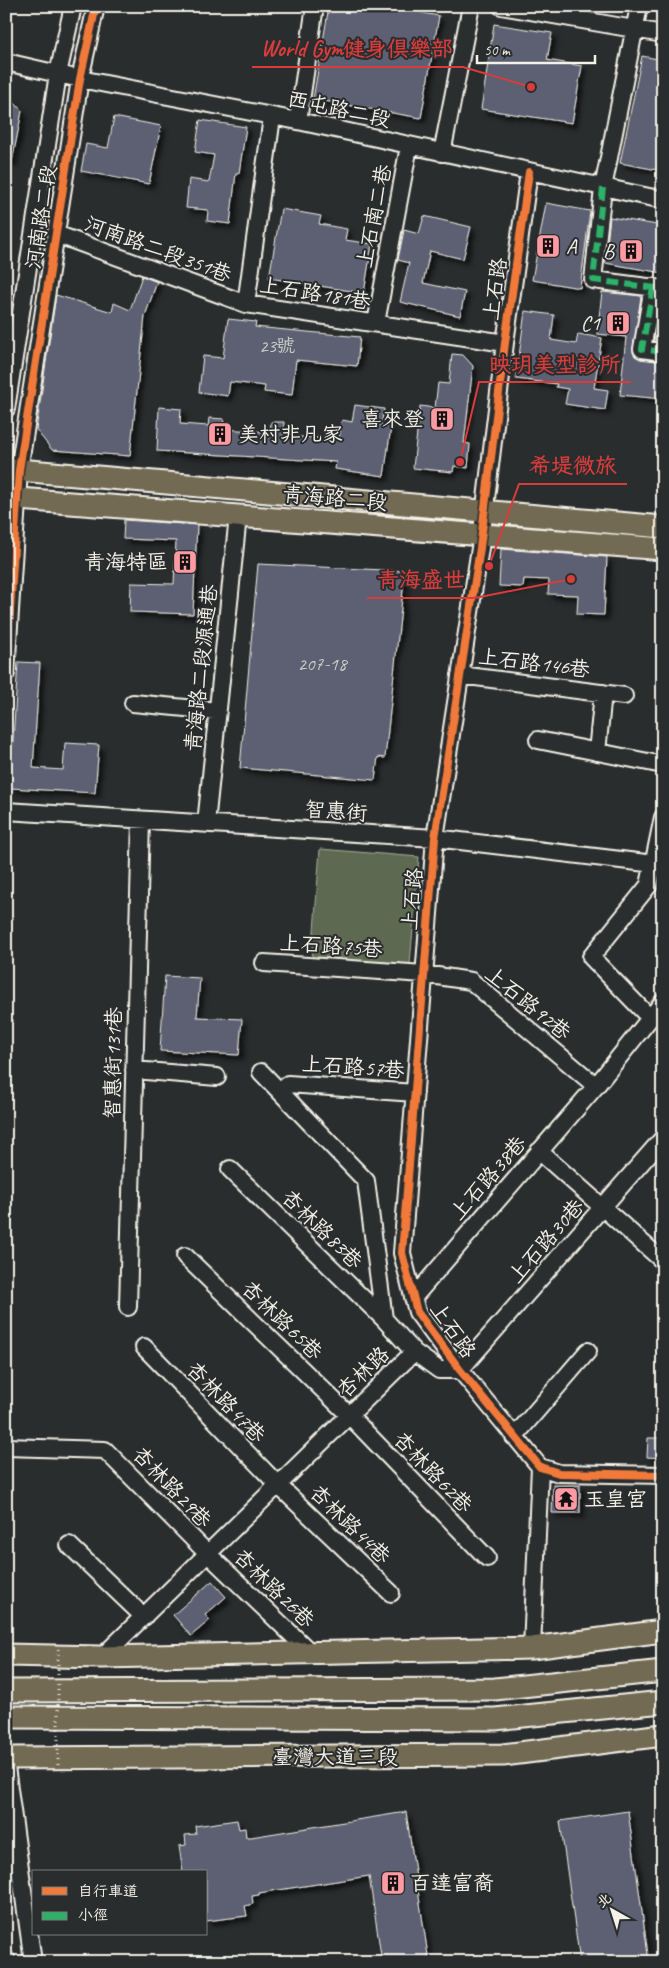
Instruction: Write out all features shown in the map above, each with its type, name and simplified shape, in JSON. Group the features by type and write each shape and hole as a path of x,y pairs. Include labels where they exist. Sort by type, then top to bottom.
{"main road":[{"name":"青海路二段","path":"12,471 663,527"},
{"name":"青海路二段","path":"12,498 663,549"},
{"path":"6,1655 102,1658 532,1648 663,1631"},
{"path":"6,1691 495,1689 663,1671"},
{"name":"臺灣大道三段","path":"6,1718 495,1719 663,1702"},
{"name":"臺灣大道三段","path":"6,1758 503,1755 663,1735"}],"street":[{"name":"河南路二段","path":"6,409 58,74 72,6"},
{"name":"河南路二段","path":"6,673 12,471 56,234 80,79 96,6"},
{"path":"298,121 315,6"},
{"path":"442,153 471,6"},
{"path":"501,6 663,34"},
{"path":"639,6 604,188 593,280 658,288 642,348 663,352"},
{"name":"西屯路二段","path":"6,62 80,79 298,121 663,200"},
{"name":"上石路181巷","path":"272,116 246,304 505,343"},
{"name":"上石南二巷","path":"376,324 409,146"},
{"name":"上石路","path":"529,172 481,535 435,838 402,1253 417,1312 460,1370 540,1467"},
{"name":"河南路二段351巷","path":"56,234 246,304"},
{"name":"青海路二段源通巷","path":"206,824 238,516"},
{"name":"上石路146巷","path":"460,675 624,696"},
{"name":"上石路146巷","path":"597,752 603,694"},
{"path":"133,703 217,711"},
{"path":"538,740 663,765"},
{"name":"智惠街","path":"6,811 435,838 658,865"},
{"path":"650,1018 591,958 649,885 658,865 663,817"},
{"name":"智惠街131巷","path":"128,1307 141,820"},
{"name":"上石路75巷","path":"264,962 424,974"},
{"name":"上石路92巷","path":"424,974 471,981 596,1086"},
{"name":"上石路38巷","path":"412,1298 596,1086 663,1002"},
{"path":"134,1070 217,1076"},
{"name":"杏林路","path":"102,1658 414,1352 384,1319 366,1181 261,1072"},
{"name":"上石路57巷","path":"288,1084 415,1093"},
{"name":"上石路30巷","path":"460,1370 663,1138"},
{"path":"539,1151 663,1261"},
{"name":"杏林路83巷","path":"230,1169 384,1319"},
{"name":"杏林路65巷","path":"185,1256 349,1415"},
{"name":"杏林路47巷","path":"144,1347 279,1486"},
{"path":"514,1437 588,1351"},
{"name":"上石路","path":"414,1352 439,1370 460,1370"},
{"name":"杏林路62巷","path":"349,1415 487,1558"},
{"name":"杏林路29巷","path":"6,1447 105,1450 208,1554"},
{"path":"532,1648 540,1467 559,1473 663,1475"},
{"name":"杏林路44巷","path":"279,1486 391,1593"},
{"path":"69,1546 144,1618"},
{"name":"杏林路26巷","path":"208,1554 310,1653"},
{"path":"6,1767 33,1962"}],"path":[{"path":"58,1645 58,1770"}],"green space":[{"path":"320,849 419,857 410,964 312,958"}],"building":[{"path":"329,6 384,6 439,16 421,118 313,99"},
{"path":"494,24 552,33 547,60 582,66 572,123 481,109"},
{"path":"642,56 663,60 663,171 620,163"},
{"path":"6,93 22,111 12,162 6,161"},
{"path":"114,117 161,126 149,184 81,171 86,144 108,148"},
{"path":"200,120 246,127 239,173 236,173 230,224 207,221 208,210 186,208 189,179 209,182 214,155 195,152"},
{"name":"A","path":"546,203 590,211 580,288 532,280"},
{"path":"281,209 321,216 319,224 347,229 345,240 372,244 364,293 269,278"},
{"path":"424,216 471,227 463,259 430,251 423,283 465,292 460,316 400,302 409,263 398,260 404,230 419,234"},
{"name":"B","path":"610,217 663,226 663,273 605,263"},
{"path":"142,276 157,282 145,316 130,456 52,450 36,430 56,295 112,312 114,303 130,310"},
{"path":"602,292 641,296 633,352 640,359 663,362 663,399 620,395 626,337 597,334"},
{"path":"661,299 663,299 663,342 654,341"},
{"path":"525,311 554,315 551,340 576,344 578,334 602,338 594,388 608,390 605,410 565,404 568,389 556,387 557,384 516,379"},
{"path":"228,319 256,322 255,327 360,337 357,366 296,360 292,395 264,392 265,386 230,382 228,396 199,392 203,356 223,358"},
{"name":"喜來登","path":"452,354 463,355 473,366 464,443 470,444 468,468 454,466 453,472 413,468 420,406 435,408 438,383 449,384"},
{"name":"美村非凡家","path":"355,405 384,409 381,426 391,427 384,476 335,469 336,462 157,451 159,407 181,409 180,424 208,426 209,418 224,419 223,429 270,432 271,422 284,422 283,436 339,439 342,420 352,422"},
{"name":"青海特區","path":"124,520 197,525 193,614 130,612 131,583 174,584 176,541 123,539"},
{"path":"501,549 607,557 604,615 577,614 578,595 548,594 549,580 524,579 523,587 499,586"},
{"path":"258,564 405,571 385,758 378,757 375,780 240,768"},
{"path":"18,662 40,663 33,768 63,770 65,743 99,745 95,793 10,788"},
{"path":"165,976 200,978 197,1017 242,1019 239,1055 160,1051"},
{"path":"648,1438 663,1438 663,1458 647,1457"},
{"name":"玉皇宮","path":"553,1485 580,1485 580,1513 552,1513"},
{"path":"212,1581 226,1597 205,1615 210,1620 191,1636 173,1615"},
{"path":"628,1811 649,1962 580,1962 560,1821"},
{"name":"百達富裔","path":"406,1812 429,1962 382,1962 369,1876 259,1893 259,1895 252,1896 253,1904 245,1906 247,1916 208,1921 208,1870 183,1870 179,1846 186,1845 185,1835 196,1834 195,1826 237,1820 239,1829 245,1828 246,1837"}],"marked path":[{"path":"603,188 593,280 663,289"},
{"path":"653,287 642,349 663,352"}],"cycle path":[{"path":"6,673 19,470 80,79 96,6"},
{"path":"529,172 505,343 480,548 435,838 402,1253 417,1312 460,1370 540,1467 559,1473 663,1475"}],"place":[{"name":"World Gym健身俱樂部","path":"531,87"},
{"name":"A","path":"548,246"},
{"name":"B","path":"631,251"},
{"name":"C1","path":"618,323"},
{"name":"喜來登","path":"442,419"},
{"name":"美村非凡家","path":"220,434"},
{"name":"映玥美型診所","path":"460,462"},
{"name":"青海特區","path":"185,562"},
{"name":"希堤微旅","path":"489,566"},
{"name":"青海盛世","path":"571,579"},
{"name":"玉皇宮","path":"566,1499"},
{"name":"百達富裔","path":"393,1883"}]}
